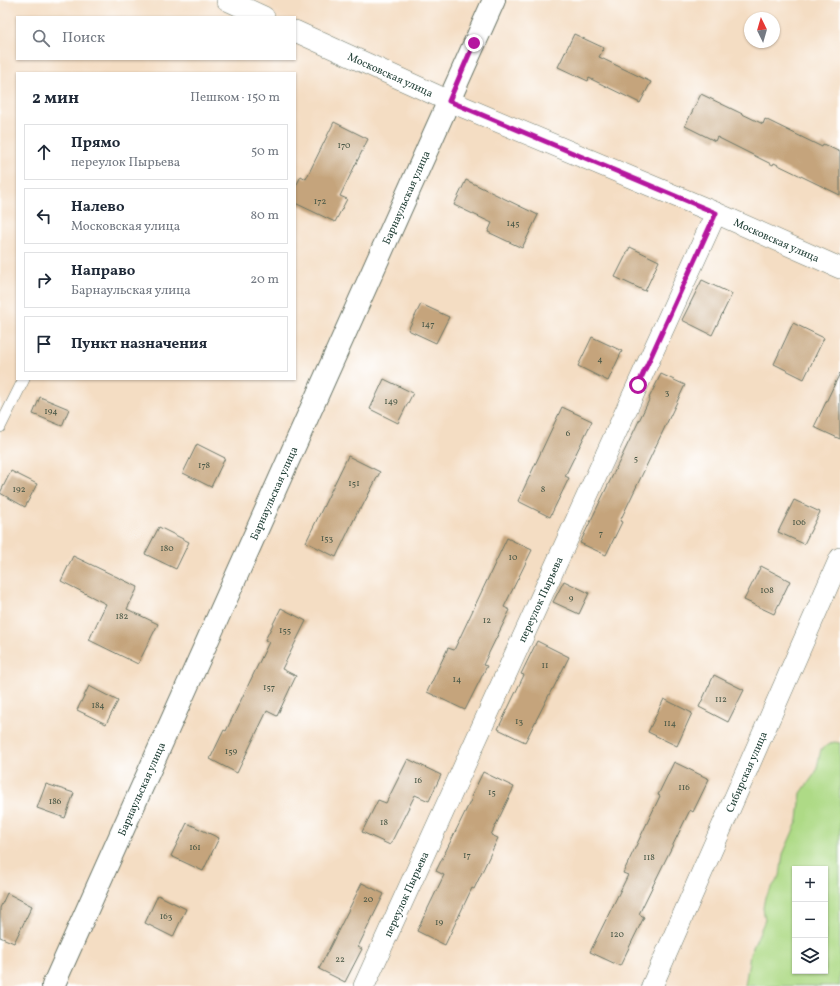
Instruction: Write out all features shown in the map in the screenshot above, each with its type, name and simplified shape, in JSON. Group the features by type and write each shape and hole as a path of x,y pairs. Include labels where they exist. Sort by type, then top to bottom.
{"street":[{"path":"227,0 262,16"},
{"name":"Барнаульская улица","path":"53,986 494,0"},
{"name":"Московская улица","path":"296,31 449,101 716,213 840,268"},
{"name":"переулок Пырьева","path":"364,986 716,213"},
{"name":"Сибирская улица","path":"652,986 840,558"}],"lane":[{"path":"0,427 24,380"}],"green space":[{"path":"834,742 840,743 840,986 745,986 750,954 765,920 763,908 765,897 780,876 783,854 798,820 801,793 816,772 821,749"}],"building":[{"path":"574,34 604,48 599,57 651,82 640,103 589,78 588,81 558,67"},
{"path":"701,94 763,124 765,119 822,147 823,144 840,152 840,195 774,163 773,165 717,137 715,141 685,126"},
{"path":"334,122 368,139 340,196 347,199 335,222 296,203 296,186 301,176 306,179"},
{"path":"466,180 538,215 522,248 488,232 492,223 454,205"},
{"path":"630,247 659,261 645,291 615,277"},
{"path":"702,280 732,294 712,335 682,320"},
{"path":"421,304 449,317 436,343 408,330"},
{"path":"793,323 824,338 804,379 774,364"},
{"path":"592,337 622,351 608,381 578,366"},
{"path":"840,373 840,439 814,427"},
{"path":"661,374 685,385 620,521 622,522 606,555 580,543"},
{"path":"384,379 413,393 398,423 370,409"},
{"path":"40,397 69,409 62,426 33,414"},
{"path":"562,407 592,421 565,476 569,478 550,517 518,501"},
{"path":"197,444 225,458 211,487 183,473"},
{"path":"348,456 380,472 361,509 359,509 336,557 306,542"},
{"path":"11,471 37,484 25,507 0,493"},
{"path":"794,500 820,512 804,544 778,532"},
{"path":"159,527 189,542 176,569 145,554"},
{"path":"507,538 532,550 504,607 510,610 483,665 487,666 465,710 427,692 448,648 454,650"},
{"path":"73,556 138,587 127,609 158,624 138,664 89,640 106,604 61,581"},
{"path":"761,566 790,581 774,614 744,600"},
{"path":"564,581 589,593 579,614 553,602"},
{"path":"281,608 306,621 282,669 296,676 277,716 267,711 237,773 210,759 224,730 226,731 269,642 265,640"},
{"path":"537,641 569,657 525,742 498,729 524,675 521,674"},
{"path":"714,675 744,690 728,722 699,707"},
{"path":"89,686 118,701 106,724 77,710"},
{"path":"664,699 692,713 677,746 648,732"},
{"path":"408,759 441,775 429,801 415,795 390,845 362,832 378,800 386,803"},
{"path":"674,762 709,779 693,812 690,810 639,914 644,917 620,966 590,952 628,875 623,873 660,796 658,795"},
{"path":"483,772 514,787 491,835 498,838 445,945 417,931 444,875 436,871 472,798 471,797"},
{"path":"46,784 74,793 65,818 37,808"},
{"path":"187,823 219,838 203,871 171,856"},
{"path":"362,883 384,894 358,947 362,949 345,982 319,969"},
{"path":"7,893 32,906 14,943 0,937 0,908"},
{"path":"158,895 186,909 173,937 145,923"}],"route":[{"path":"474,43 449,101 716,213 638,385"}]}
